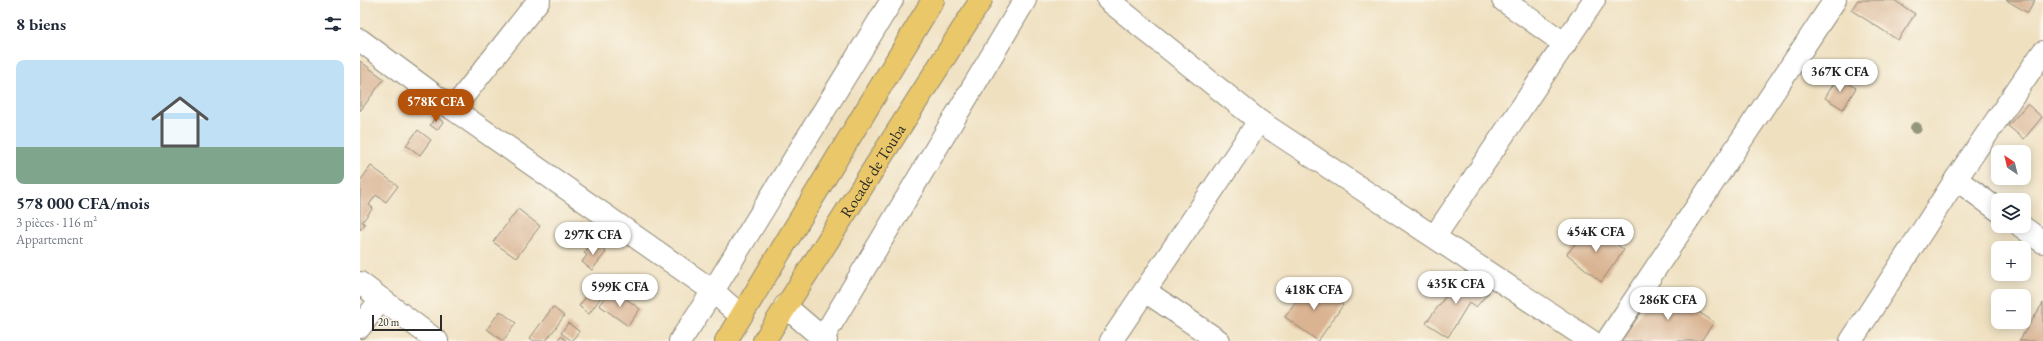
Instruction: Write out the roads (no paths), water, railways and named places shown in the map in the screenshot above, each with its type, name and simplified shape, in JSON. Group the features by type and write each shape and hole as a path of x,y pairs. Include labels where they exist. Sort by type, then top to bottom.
{"main road":[{"path":"726,341 933,0"},
{"name":"Rocade de Touba","path":"764,341 981,0"}],"street":[{"path":"454,109 539,0"},
{"path":"680,341 713,291 892,0"},
{"path":"785,306 823,340 1026,0"},
{"path":"1108,0 1259,121 1435,236 1591,341"},
{"path":"1503,0 1565,44"},
{"path":"1435,236 1594,0"},
{"path":"1607,341 1835,0"},
{"path":"360,40 454,109 713,291 741,316"},
{"path":"1851,341 1956,179 2043,52"},
{"path":"1111,341 1259,121"},
{"path":"1956,179 1991,205"},
{"path":"2030,233 2043,242"},
{"path":"360,283 437,341"},
{"path":"1145,291 1219,341"},
{"path":"360,327 381,299"}]}
